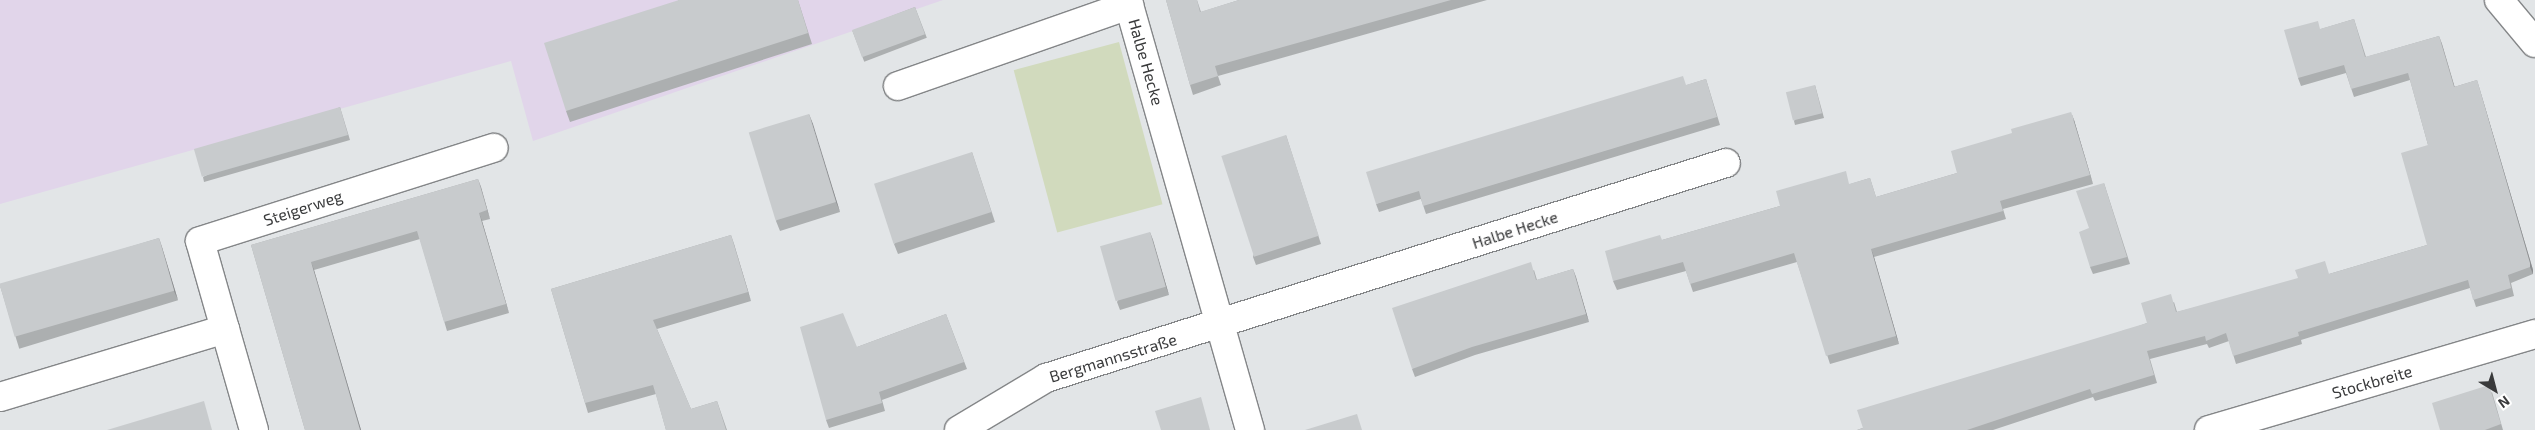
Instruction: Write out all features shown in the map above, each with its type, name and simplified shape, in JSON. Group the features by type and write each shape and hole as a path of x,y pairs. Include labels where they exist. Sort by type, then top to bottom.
{"street":[{"path":"2499,0 2535,43"},
{"name":"Halbe Hecke","path":"898,86 1129,5 1250,430"},
{"name":"Steigerweg","path":"254,430 200,241 494,148"},
{"name":"Halbe Hecke","path":"1219,325 1726,163"},
{"name":"Bergmannsstraße","path":"959,430 1046,378 1219,325"},
{"path":"0,397 225,330"},
{"name":"Stockbreite","path":"2209,430 2535,334"}],"shaded area":[{"path":"0,0 943,0 533,141 511,61 0,204"}],"green space":[{"path":"1119,42 1162,204 1057,232 1014,70"}],"building":[{"path":"679,0 798,0 808,33 566,111 544,43"},
{"path":"1166,0 1197,0 1200,12 1239,0 1451,0 1215,66 1218,76 1190,85"},
{"path":"915,7 925,34 862,57 852,30"},
{"path":"2354,19 2365,57 2439,36 2454,87 2477,80 2530,263 2530,267 2508,275 2511,288 2473,300 2468,280 2298,332 2299,336 2233,356 2226,333 2206,341 2205,336 2147,351 2154,375 2092,394 2090,389 1967,430 1857,430 1863,428 1857,410 2147,323 2141,303 2171,294 2176,312 2298,278 2295,270 2325,261 2329,274 2427,245 2401,153 2428,145 2408,73 2351,89 2344,65 2298,78 2284,30 2318,21 2320,29"},
{"path":"1683,76 1686,85 1706,79 1717,117 1423,206 1419,191 1376,204 1366,172"},
{"path":"1815,85 1822,113 1793,120 1786,92"},
{"path":"340,107 348,135 202,177 194,149"},
{"path":"2071,112 2090,175 2000,201 2003,211 1871,249 1896,336 1826,356 1794,253 1690,284 1683,262 1613,281 1605,251 1660,235 1662,240 1780,206 1776,191 1846,171 1849,184 1870,178 1876,197 1957,173 1951,151 2012,133 2011,129"},
{"path":"809,114 836,202 776,220 749,132"},
{"path":"1286,135 1319,236 1254,257 1221,156"},
{"path":"972,152 991,212 894,244 874,184"},
{"path":"478,179 487,210 479,213 506,304 444,322 417,231 311,262 360,430 305,430 251,245"},
{"path":"2104,183 2127,257 2090,267 2079,232 2089,228 2076,191"},
{"path":"1150,232 1166,287 1116,301 1100,246"},
{"path":"731,235 748,292 653,320 691,409 717,401 726,430 666,430 653,385 585,403 551,289"},
{"path":"159,238 174,291 15,337 0,284"},
{"path":"1531,262 1536,280 1573,269 1586,314 1472,347 1412,369 1392,308"},
{"path":"843,313 857,347 946,314 964,362 879,392 882,403 826,420 800,327"},
{"path":"2489,385 2501,424 2485,430 2440,430 2432,403"},
{"path":"1201,397 1210,430 1161,430 1155,411"},
{"path":"204,401 212,430 107,430"},
{"path":"1357,414 1362,430 1305,430"}]}
